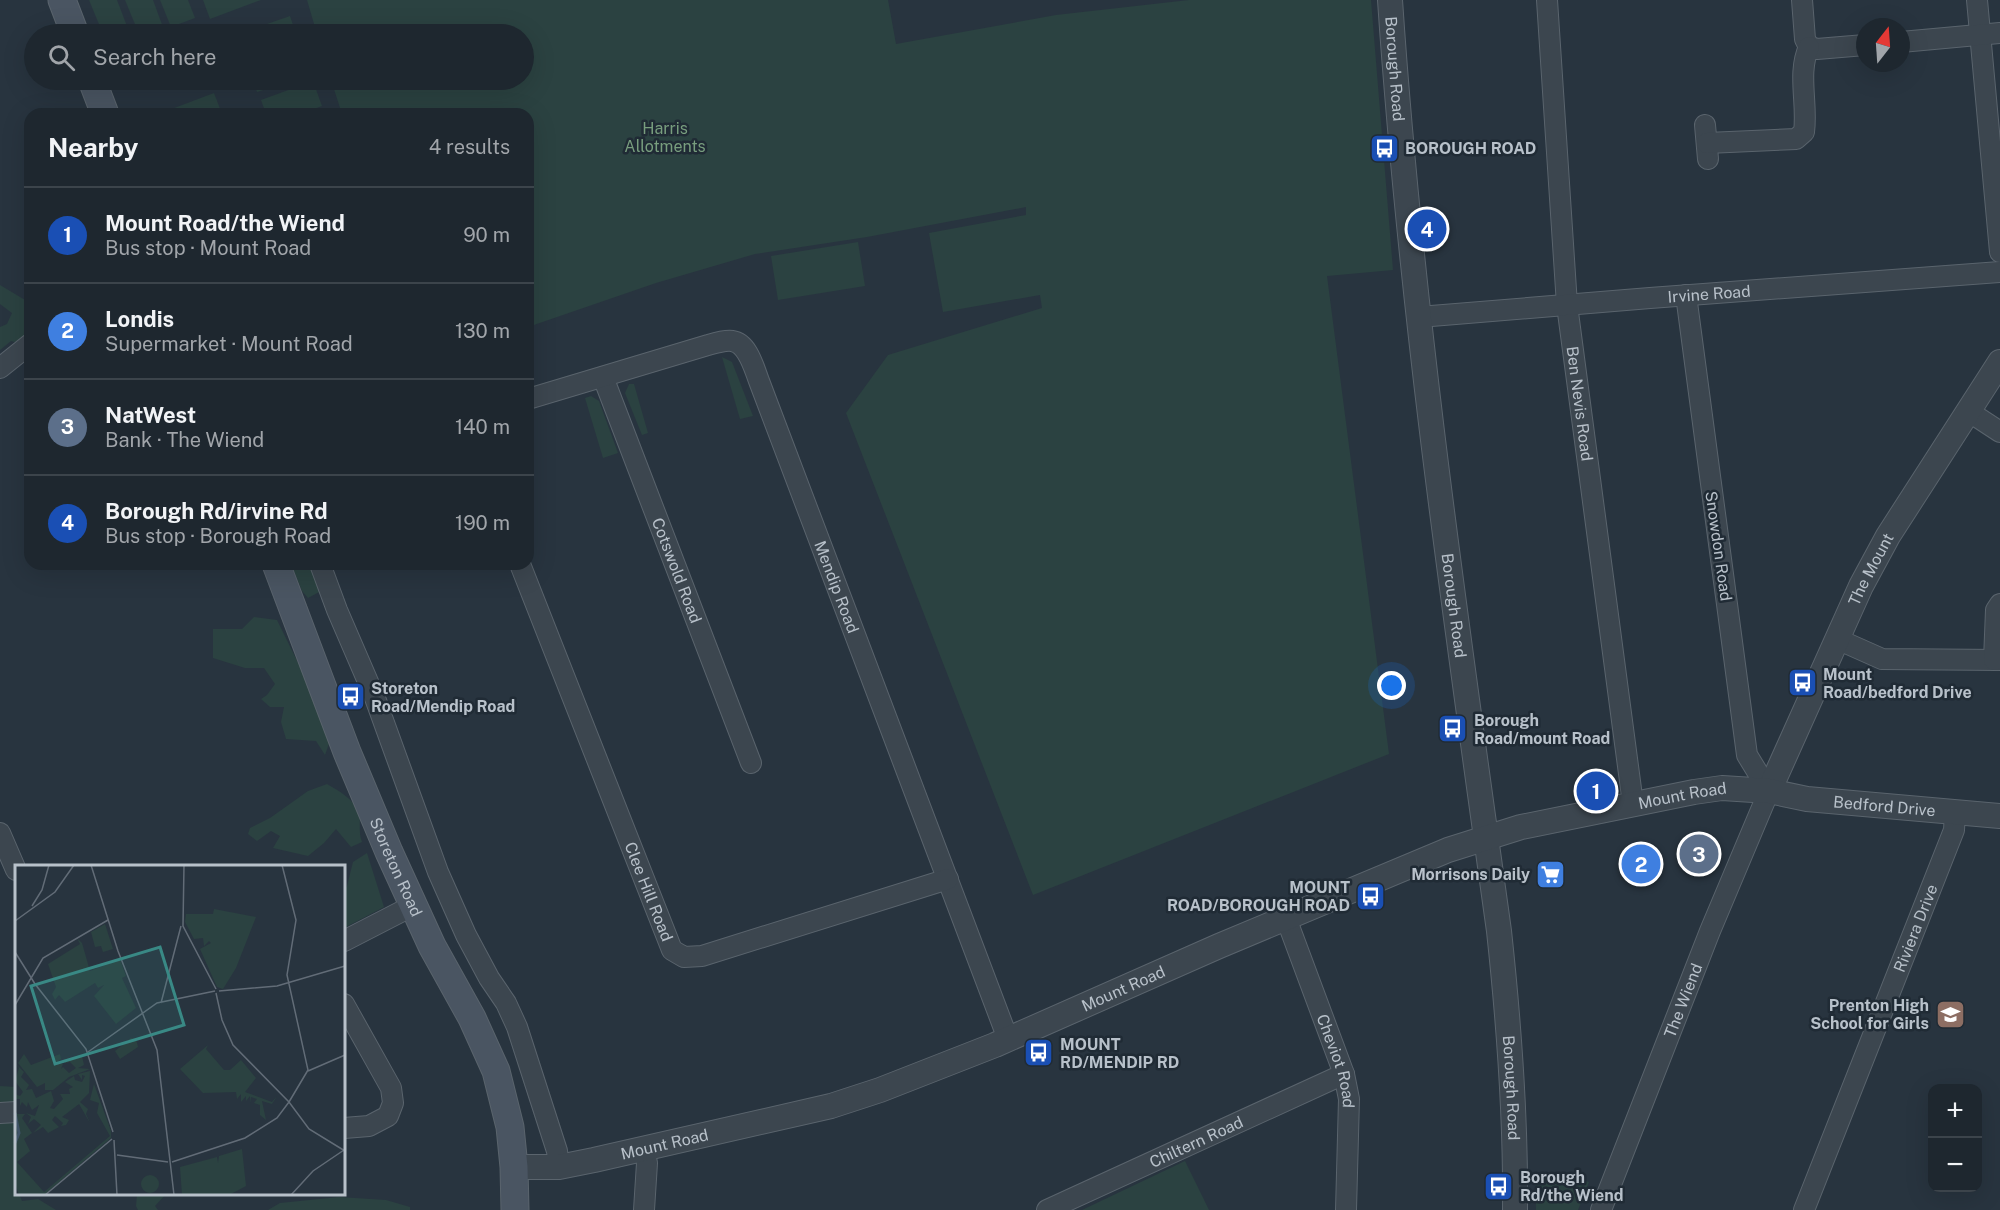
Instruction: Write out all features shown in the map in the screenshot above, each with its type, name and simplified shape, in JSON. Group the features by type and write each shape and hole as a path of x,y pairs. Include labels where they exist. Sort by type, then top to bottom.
{"main road":[{"path":"62,0 71,24"},
{"path":"96,90 103,108"},
{"name":"Storeton Road","path":"278,570 347,752 412,906 472,1018 496,1071 510,1127 514,1167"},
{"path":"514,1167 515,1210"}],"street":[{"name":"Borough Road","path":"1390,0 1408,217 1440,499 1499,931 1513,1095 1515,1210"},
{"name":"Ben Nevis Road","path":"1547,0 1567,305 1633,804"},
{"path":"1802,0 1805,39 1809,47 1817,49 1856,46"},
{"path":"1977,0 1990,34 2000,252"},
{"path":"1910,41 1990,34"},
{"path":"1707,142 1796,139 1804,132 1806,123 1803,68 1809,47"},
{"name":"Irvine Road","path":"1419,317 2000,272"},
{"name":"Snowdon Road","path":"1686,295 1749,759 1769,791"},
{"name":"Mendip Road","path":"534,397 708,345 732,340 741,344 749,356 759,381 1008,1039"},
{"path":"0,368 24,349"},
{"name":"The Mount","path":"1769,791 1861,586 1888,536 2000,362"},
{"name":"Cotswold Road","path":"603,377 751,763"},
{"path":"1968,411 2000,432"},
{"path":"322,570 375,698 442,882 465,935 506,1003 517,1027 557,1151 559,1167"},
{"name":"Clee Hill Road","path":"522,570 672,950 684,957 702,956 948,879"},
{"path":"1837,639 1882,659 1997,660 1996,610 2000,604"},
{"name":"Mount Road","path":"514,1167 559,1167 831,1106 932,1071 1286,918 1426,859 1486,837 1521,827 1714,789 1769,791"},
{"name":"Bedford Drive","path":"1769,791 1807,800 2000,816"},
{"name":"The Wiend","path":"1600,1210 1710,931 1769,791"},
{"name":"Riviera Drive","path":"1804,1210 1954,830 1955,812"},
{"path":"0,833 15,868"},
{"path":"345,940 412,906"},
{"name":"Cheviot Road","path":"1286,918 1344,1074 1349,1099 1346,1210"},
{"path":"345,1006 391,1088 393,1103 388,1116 369,1126 345,1128"},
{"name":"Chiltern Road","path":"1047,1210 1344,1074"},
{"path":"0,1113 15,1112"},
{"path":"644,1149 647,1163 644,1210"}],"green space":[{"path":"89,0 117,0 126,24 99,24"},
{"path":"125,0 153,0 162,24 135,24"},
{"path":"160,0 188,0 195,18 179,24 170,24"},
{"path":"203,0 261,0 210,19"},
{"name":"Harris Allotments","path":"307,0 888,0 896,44 1056,15 1189,0 1371,0 1393,270 1327,276 1389,754 1033,895 846,413 888,355 1042,308 1040,295 943,312 929,233 1026,215 1026,207 867,237 755,254 656,283 534,325 534,108 340,108 334,90 534,90 534,24 314,24"},
{"path":"290,16 293,24 267,24"},
{"path":"288,90 316,90 322,106 316,108 264,108 261,100"},
{"path":"214,93 220,108 174,108"},
{"path":"858,242 865,286 778,300 771,256"},
{"path":"0,285 24,299 24,343 11,341 0,350 0,327 7,324 12,313 0,304"},
{"path":"722,357 732,362 753,416 740,419"},
{"path":"629,384 634,384 648,433 642,435 625,393"},
{"path":"591,396 599,401 618,453 603,458 585,398"},
{"path":"293,570 315,570 323,590 308,598 302,591"},
{"path":"254,617 277,620 307,681 330,741 325,755 316,741 286,739 281,722 284,707 270,707 261,699 275,684 264,668 245,668 213,658 213,629 242,629"},
{"path":"327,784 346,796 357,808 360,816 362,842 351,847 336,829 308,856 273,848 280,836 271,831 257,841 248,834 250,828 270,818 308,791"},
{"path":"367,853 384,907 345,927 345,889 353,862"},
{"path":"0,1086 15,1087 15,1107 0,1108"},
{"path":"0,1117 15,1117 15,1195 19,1195 22,1201 38,1199 56,1210 0,1210"},
{"path":"1185,1161 1209,1210 1082,1210"},
{"path":"1562,1174 1589,1182 1578,1210 1536,1210 1535,1175"},
{"path":"137,1195 165,1195 155,1206 158,1210 138,1210"},
{"path":"339,1197 386,1200 410,1207 410,1210 268,1210 280,1203"}],"place":[{"name":"BOROUGH ROAD","path":"1384,148"},
{"name":"Borough Rd/irvine Rd","path":"1427,229"},
{"name":"Mount Road/bedford Drive","path":"1802,683"},
{"name":"Storeton Road/Mendip Road","path":"350,697"},
{"name":"Borough Road/mount Road","path":"1453,729"},
{"name":"Mount Road/the Wiend","path":"1596,791"},
{"name":"NatWest","path":"1699,854"},
{"name":"Londis","path":"1641,864"},
{"name":"Morrisons Daily","path":"1551,874"},
{"name":"MOUNT ROAD/BOROUGH ROAD","path":"1371,896"},
{"name":"Prenton High School for Girls","path":"1950,1014"},
{"name":"MOUNT RD/MENDIP RD","path":"1039,1053"},
{"name":"Borough Rd/the Wiend","path":"1499,1186"}]}
